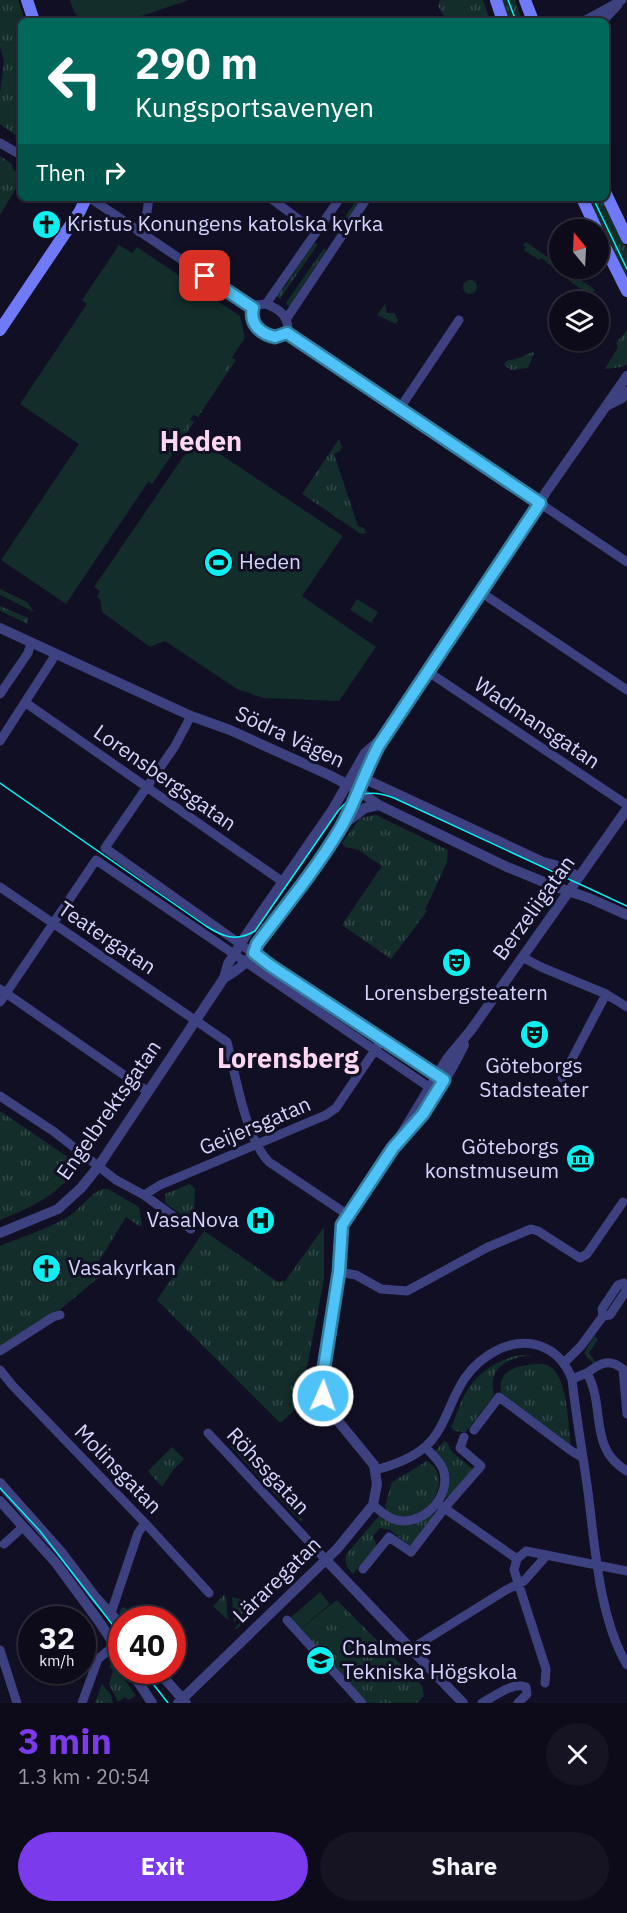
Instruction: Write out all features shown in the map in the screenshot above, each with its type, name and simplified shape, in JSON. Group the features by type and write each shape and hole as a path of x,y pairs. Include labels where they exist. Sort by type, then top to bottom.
{"main road":[{"path":"27,0 33,18"},
{"path":"496,0 502,18"},
{"path":"525,0 532,18"},
{"path":"609,200 627,238"},
{"path":"0,330 86,201"},
{"path":"583,201 592,219"},
{"path":"609,254 627,291"}],"street":[{"path":"589,18 622,0"},
{"path":"606,18 622,0"},
{"path":"0,142 18,153"},
{"path":"92,201 253,308"},
{"path":"139,232 149,201"},
{"path":"274,201 316,232"},
{"path":"266,304 338,201"},
{"path":"287,333 287,318 365,201"},
{"path":"253,308 258,304 266,304 281,311 287,318"},
{"path":"253,308 253,322 260,330 275,337 287,333"},
{"path":"400,408 459,320"},
{"path":"287,333 627,562"},
{"name":"Engelbrektsgatan","path":"224,978 237,970 254,953 257,944 339,830 384,738 627,376"},
{"name":"Engelbrektsgatan","path":"607,405 622,398 627,392"},
{"path":"482,593 627,690"},
{"name":"Södra Vägen","path":"0,628 191,716 230,730 347,785 379,805 507,867 627,915"},
{"path":"0,694 28,653 31,643"},
{"path":"0,741 56,654"},
{"name":"Wadmansgatan","path":"427,671 627,807"},
{"name":"Lorensbergsgatan","path":"26,703 283,882"},
{"path":"191,716 175,746 105,848 271,966 440,1078"},
{"name":"Engelbrektsgatan","path":"0,1233 58,1209 76,1193 98,1167 224,978 228,964 241,944 333,809 365,753 384,738"},
{"name":"Södra Vägen","path":"363,778 579,877"},
{"name":"Engelbrektsgatan","path":"339,830 357,813 379,805"},
{"name":"Berzeliigatan","path":"375,1470 370,1458 329,1410 323,1396 322,1380 339,1272 342,1225 393,1148 423,1114 432,1091 440,1078 455,1064 471,1030 627,807"},
{"path":"0,1002 3,991 53,924 96,860 375,1049 432,1091"},
{"name":"Teatergatan","path":"0,887 227,1042 256,1144"},
{"path":"522,957 606,994 627,1007"},
{"path":"3,991 147,1091"},
{"path":"562,1078 606,994"},
{"name":"Geijersgatan","path":"144,1195 160,1185 326,1115 336,1108 382,1038"},
{"path":"0,1096 53,1131 116,1180 144,1195 191,1229"},
{"path":"256,1144 268,1162 348,1215"},
{"path":"339,1272 356,1275 388,1291 407,1292 529,1229 538,1231 580,1258 587,1254 623,1208"},
{"path":"0,1351 53,1317 60,1315"},
{"path":"565,1362 575,1354 603,1316"},
{"path":"425,1447 438,1460 443,1470 444,1490 441,1505 421,1516 403,1521 387,1516 373,1505 377,1484 375,1470 425,1447 442,1426 464,1380 474,1367 493,1353 510,1345 530,1344 546,1348 565,1362 572,1379 598,1565 609,1622 627,1665"},
{"path":"572,1379 607,1362 623,1369 627,1414"},
{"name":"Molinsgatan","path":"0,1370 209,1593"},
{"path":"587,1373 594,1387 603,1444 614,1461 627,1470"},
{"path":"474,1430 499,1397 583,1458"},
{"name":"Röhssgatan","path":"208,1433 326,1560"},
{"path":"363,1569 389,1537 411,1552 441,1505 481,1466 460,1448 464,1437"},
{"path":"0,1483 62,1553 96,1598 108,1610"},
{"path":"0,1501 56,1563 108,1635"},
{"name":"Läraregatan","path":"182,1701 326,1560 353,1532 373,1505"},
{"path":"441,1505 516,1559"},
{"path":"113,1606 138,1533 145,1523"},
{"path":"4,1544 23,1527"},
{"path":"545,1683 546,1669 514,1570 516,1559 526,1551 627,1571"},
{"path":"411,1649 524,1581 547,1555"},
{"path":"326,1560 463,1703"},
{"path":"287,1620 362,1703"},
{"path":"0,1650 17,1703"},
{"path":"82,1703 98,1659 108,1651"},
{"path":"140,1684 152,1703"},
{"path":"168,1684 182,1701"},
{"path":"482,1703 520,1684 526,1687 527,1694 518,1703"}],"green space":[{"path":"0,0 18,0 24,18 18,18 18,137 0,124 0,93 4,61 0,47"},
{"path":"70,0 189,0 136,18 79,18 74,12"},
{"path":"440,0 483,0 489,18 445,18 438,6"},
{"path":"502,0 515,0 521,18 508,18"},
{"path":"0,156 12,164 13,169 18,173 18,185 0,215"},
{"path":"356,201 360,201 336,235 334,233"},
{"path":"588,201 604,201 627,249 627,281 609,244 609,219 597,219"},
{"path":"526,242 549,258 549,264 542,258 539,260 524,250 526,247 523,245"},
{"path":"314,243 318,244 280,299 276,296"},
{"name":"Heden","path":"119,245 132,253 137,247 240,316 245,338 66,604 1,560 79,444 20,404 87,304 82,300"},
{"path":"324,248 326,250 290,307 286,303"},
{"path":"579,279 595,290 584,291 568,280"},
{"path":"467,280 473,280 477,287 473,294 467,294 463,290 463,284"},
{"path":"385,304 387,313 394,313 398,320 396,324 377,315"},
{"path":"627,330 627,364 622,367 605,369 618,347 616,343"},
{"path":"534,353 528,368 511,370 504,365 506,361"},
{"path":"230,357 236,360 198,417 191,413"},
{"path":"189,419 194,422 152,484 146,480"},
{"name":"Heden","path":"196,438 343,536 302,596 376,647 339,701 263,698 237,689 165,641 150,647 102,612 100,599 97,597 100,591 94,587"},
{"path":"339,439 342,447 334,454 358,526 364,528 366,533 361,534 302,494"},
{"path":"0,589 27,602 34,612 0,595"},
{"path":"357,599 378,612 371,623 350,610"},
{"path":"0,606 28,618 28,624 0,611"},
{"path":"376,815 448,850 447,862 425,910 427,911 391,959 342,925 382,866 359,850 345,847 342,843 360,818"},
{"path":"0,1111 78,1164 71,1175 54,1192 34,1205 0,1220"},
{"path":"190,1184 195,1189 194,1213 193,1217 186,1218 165,1203 165,1194"},
{"path":"102,1189 108,1189 139,1207 142,1225 139,1226 126,1217 96,1266 98,1278 62,1308 0,1347 0,1246 66,1218"},
{"path":"324,1227 324,1279 306,1373 304,1390 306,1400 280,1423 157,1300 204,1231 278,1282 285,1281"},
{"path":"594,1336 598,1339 589,1353 596,1362 593,1363 584,1353"},
{"path":"520,1355 534,1355 516,1358 502,1365 494,1377 494,1395 466,1432 454,1431 451,1427 462,1400 480,1374 503,1360"},
{"path":"545,1364 555,1371 564,1390 571,1446 501,1393 503,1378 511,1369"},
{"path":"243,1437 254,1448 252,1450 233,1442"},
{"path":"444,1441 447,1442 452,1452 474,1470 451,1497 445,1497 446,1489 434,1453"},
{"path":"232,1444 235,1449 250,1454 246,1459 303,1520 301,1522 230,1446"},
{"path":"172,1447 184,1459 173,1470 162,1487 148,1471"},
{"path":"427,1461 436,1469 439,1480 432,1501 423,1510 412,1515 400,1516 386,1511 385,1506 392,1482"},
{"path":"432,1514 434,1517 410,1546 390,1530 380,1528 373,1536 377,1546 353,1574 349,1569 346,1564 346,1555 379,1516 392,1523 405,1524"},
{"path":"320,1592 330,1604 300,1629 290,1618"},
{"path":"224,1595 226,1598 228,1620 213,1606"},
{"path":"232,1597 246,1601 255,1600 234,1623"},
{"path":"266,1600 237,1629 234,1629 259,1601"},
{"path":"337,1600 422,1686 424,1696 417,1703 367,1703 299,1630"},
{"path":"102,1684 111,1695 113,1703 95,1703"},
{"path":"109,1684 128,1684 136,1696 128,1700 125,1697 118,1702"}],"tram line":[{"path":"508,0 515,18"},
{"path":"594,201 627,269"},
{"path":"0,783 206,926 230,937 242,936 255,931 338,811 357,796 371,793 394,798 627,906"},
{"path":"0,1488 40,1531 108,1619"},
{"path":"153,1684 168,1703"}],"place":[{"name":"Kristus Konungens katolska kyrka","path":"46,224"},
{"name":"Heden","path":"218,562"},
{"name":"Lorensbergsteatern","path":"456,962"},
{"name":"Göteborgs Stadsteater","path":"534,1035"},
{"name":"Göteborgs konstmuseum","path":"580,1159"},
{"name":"VasaNova","path":"260,1220"},
{"name":"Vasakyrkan","path":"47,1268"},
{"name":"Chalmers Tekniska Högskola","path":"321,1660"}],"district":[{"name":"Heden","path":"201,442"},
{"name":"Lorensberg","path":"288,1059"}],"route":[{"path":"205,276 253,308 251,313 253,322 260,330 275,337 287,333 540,503 379,745 367,768 355,801 339,830 319,861 257,944 254,953 444,1080 423,1114 393,1148 342,1225 339,1272 322,1380 323,1396"}]}
